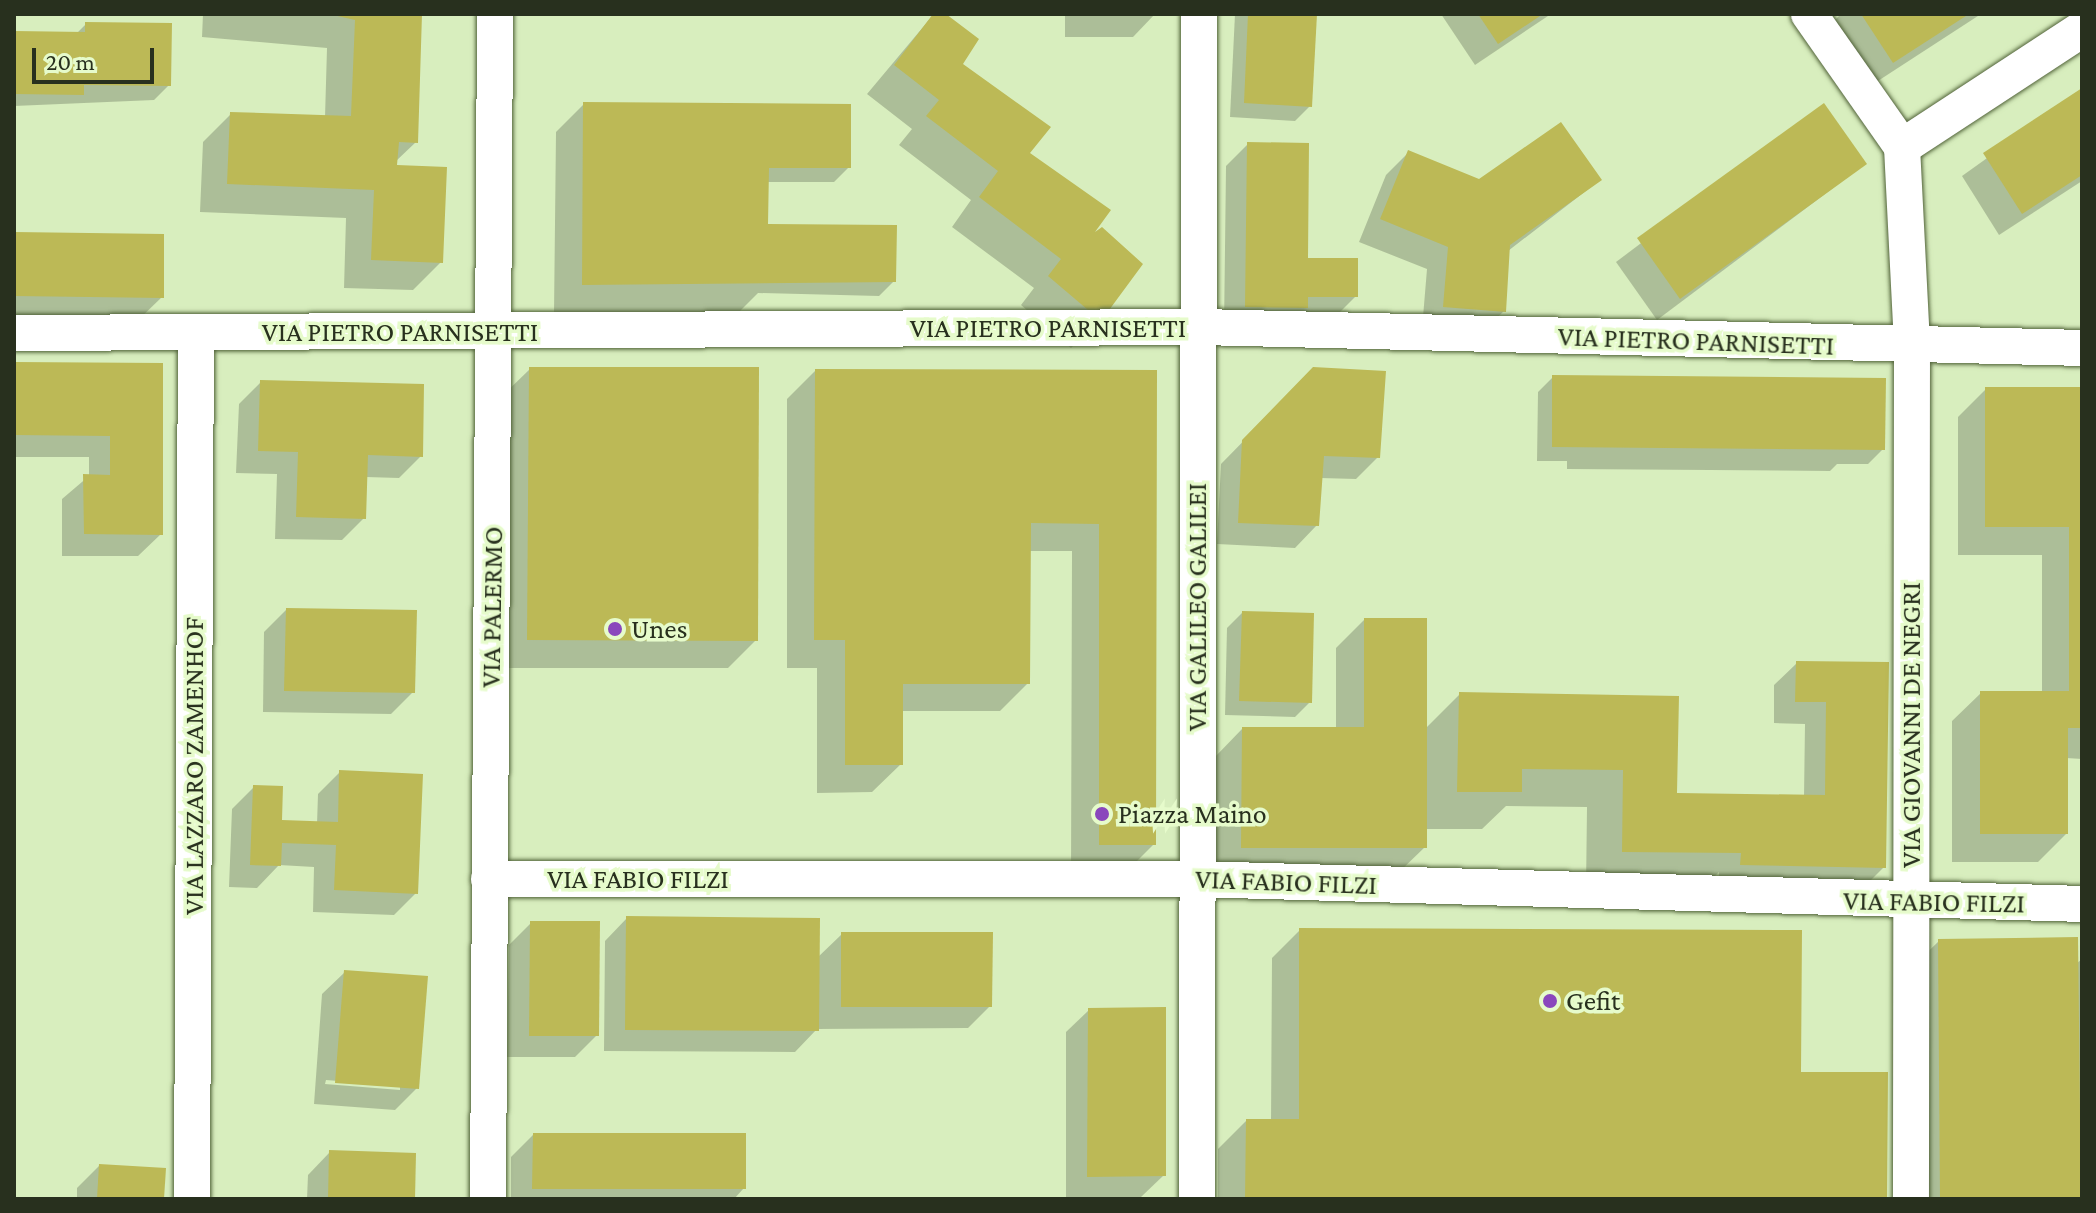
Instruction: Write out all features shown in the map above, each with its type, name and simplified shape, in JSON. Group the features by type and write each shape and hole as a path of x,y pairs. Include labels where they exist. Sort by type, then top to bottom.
{"street":[{"name":"VIA PALERMO","path":"488,1199 495,14"},
{"name":"VIA GALILEO GALILEI","path":"1197,1199 1195,879 1200,327 1199,14"},
{"path":"1809,14 1902,147 2082,29"},
{"name":"VIA GIOVANNI DE NEGRI","path":"1902,147 1912,346 1911,1199"},
{"name":"VIA PIETRO PARNISETTI","path":"14,333 1200,327 2082,348"},
{"name":"VIA LAZZARO ZAMENHOF","path":"192,1199 196,334"},
{"name":"VIA FABIO FILZI","path":"489,879 1195,879 1910,903 2082,904"}],"building":[{"path":"329,14 422,14 418,143 399,142 397,165 447,167 443,263 371,260 374,190 227,184 230,112 351,116 355,20"},
{"path":"933,14 946,14 979,39 963,64 1051,127 1030,153 1111,210 1095,232 1102,227 1143,264 1101,321 1048,276 1061,259 979,197 998,171 926,116 939,100 894,65"},
{"path":"1248,14 1317,14 1312,107 1244,103"},
{"path":"1478,14 1543,14 1498,44"},
{"path":"1861,14 1969,14 1893,63"},
{"path":"85,22 172,23 171,86 84,85 84,95 14,94 14,31 85,32"},
{"path":"2082,88 2082,175 2022,214 1983,153"},
{"path":"583,102 851,104 851,168 769,168 768,224 897,225 896,282 582,285"},
{"path":"1824,103 1867,164 1680,299 1637,238"},
{"path":"1561,122 1602,180 1510,245 1506,312 1443,307 1448,247 1380,219 1408,150 1479,179"},
{"path":"1247,142 1309,143 1308,258 1358,258 1358,297 1308,297 1308,308 1245,307"},
{"path":"14,232 164,234 164,298 14,296"},
{"path":"14,362 163,363 163,535 84,534 83,474 110,475 110,436 14,435"},
{"path":"529,367 759,367 758,641 527,640"},
{"path":"1313,367 1386,371 1380,458 1324,456 1319,526 1238,523 1242,440"},
{"path":"815,369 1157,370 1156,845 1099,845 1099,524 1031,523 1030,684 903,684 903,765 845,765 845,640 814,640"},
{"path":"1552,375 1886,378 1885,450 1552,447"},
{"path":"260,380 424,384 423,457 368,455 366,519 296,517 298,452 258,451"},
{"path":"1985,387 2081,387 2082,728 2068,728 2068,834 1980,834 1980,691 2069,691 2069,527 1985,527"},
{"path":"286,608 417,610 415,693 284,691"},
{"path":"1242,611 1314,613 1312,703 1239,701"},
{"path":"1364,618 1427,618 1427,848 1241,848 1242,727 1364,727"},
{"path":"1796,661 1889,662 1886,868 1740,865 1741,853 1622,852 1623,770 1522,769 1522,792 1457,792 1459,692 1679,696 1677,793 1825,795 1826,702 1795,702"},
{"path":"339,770 423,774 418,894 334,890 336,845 282,843 281,866 250,865 253,785 283,786 282,820 338,822"},
{"path":"626,916 820,918 819,1031 625,1030"},
{"path":"530,921 600,921 599,1036 529,1036"},
{"name":"Gefit","path":"1299,928 1802,930 1801,1072 1888,1072 1887,1199 1245,1199 1246,1119 1299,1119"},
{"path":"841,932 993,932 992,1007 841,1007"},
{"path":"2078,937 2081,1199 1940,1199 1938,939"},
{"path":"344,970 428,976 419,1089 335,1083"},
{"path":"1166,1007 1166,1176 1087,1177 1088,1008"},
{"path":"533,1133 746,1133 746,1189 532,1189"},
{"path":"329,1150 416,1153 415,1199 328,1199"},
{"path":"99,1164 166,1168 164,1199 97,1199"}],"place":[{"name":"Unes","path":"615,629"},
{"name":"Piazza Maino","path":"1102,814"},
{"name":"Gefit","path":"1550,1001"}]}
